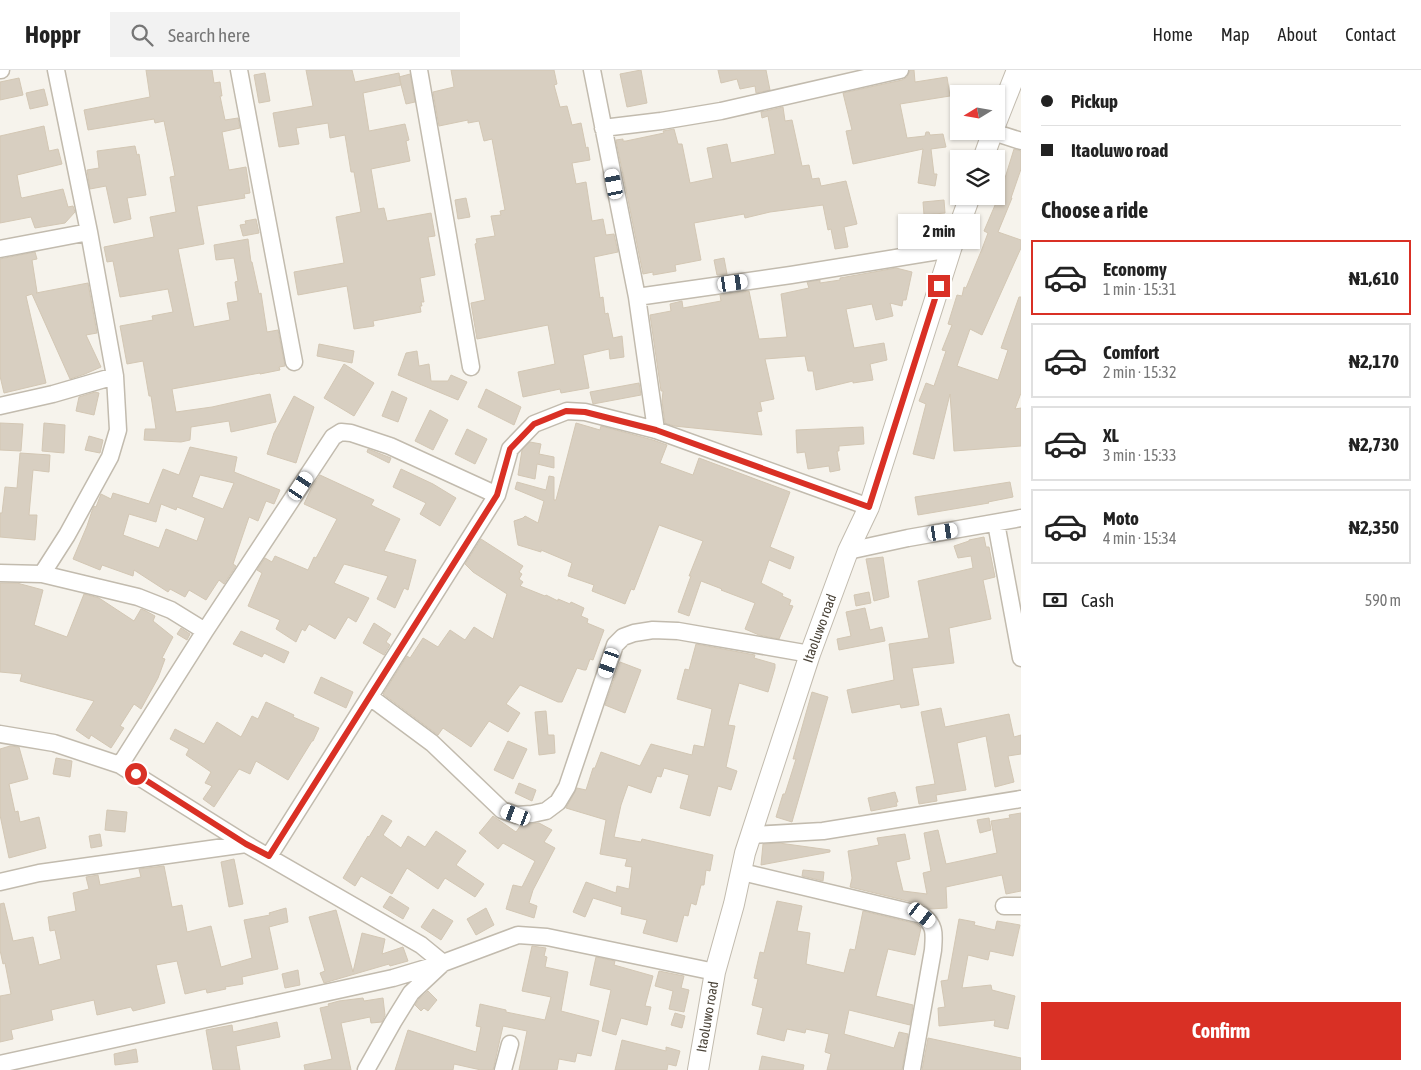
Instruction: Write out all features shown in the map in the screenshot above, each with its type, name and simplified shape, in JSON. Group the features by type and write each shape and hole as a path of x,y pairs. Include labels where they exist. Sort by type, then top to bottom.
{"street":[{"path":"42,574 67,535 110,457 118,430 115,376 89,232 56,70"},
{"path":"239,70 294,362"},
{"path":"419,70 471,367"},
{"path":"592,70 637,297 656,430"},
{"path":"603,128 721,111 900,70"},
{"path":"1005,102 1018,70"},
{"path":"1005,134 1021,141"},
{"name":"Itaoluwo road","path":"698,1070 715,972 742,872 745,854 810,654 848,551 869,507 967,205"},
{"path":"0,249 89,232"},
{"path":"637,297 791,275 951,249"},
{"path":"0,406 53,394 115,376"},
{"path":"269,856 497,495 510,449 534,424 566,411 585,412 656,430 869,507"},
{"path":"120,765 205,631 333,437 341,432 351,433 390,446 497,495"},
{"path":"848,551 908,538 1021,518"},
{"path":"996,523 1021,658"},
{"path":"0,573 42,574 138,597 171,610 205,631"},
{"path":"370,697 432,743 502,810 516,815 532,814 546,810 558,802 567,787 615,645 623,637 653,630 678,631 810,654"},
{"path":"0,734 54,743 120,765 246,844 421,945 443,963"},
{"path":"751,835 823,831 1021,799"},
{"path":"0,882 39,874 246,844"},
{"path":"742,872 922,915 930,922 934,933 933,950 912,1069"},
{"path":"1004,906 1021,906"},
{"path":"0,1064 393,978 443,963 518,935 547,937 715,972"},
{"path":"366,1070 410,994 443,963"},
{"path":"503,1070 510,1044"}],"building":[{"path":"146,70 212,70 214,83 220,82 222,96 220,96 225,120 238,118 240,128 222,132 229,170 246,167 250,193 244,194 245,198 197,206 204,244 178,249 194,327 230,320 227,303 238,301 235,282 238,281 234,258 216,260 214,245 248,239 251,262 259,294 261,293 267,332 278,330 285,366 279,367 280,370 172,389 176,412 212,407 270,394 276,422 231,432 229,421 191,427 190,440 181,442 144,440 145,429 156,429 151,396 149,396 143,361 127,364 120,326 153,320 152,316 173,312 168,289 120,297 113,261 107,262 104,247 154,237 150,217 176,212 170,177 175,176 164,121 155,123 154,119 88,130 84,110 150,97"},
{"path":"306,70 352,70 355,82 399,73 401,85 363,93 369,131 405,124 409,140 406,141 410,161 371,169 378,209 384,208 387,221 431,213 435,236 428,237 435,275 420,278 424,302 421,302 421,312 373,321 374,326 354,329 347,286 298,295 294,272 344,263 336,217 361,212 354,172 351,172 345,135 330,138 328,123 296,128 299,144 279,147 273,113 313,106"},
{"path":"451,70 554,70 557,84 554,85 560,107 567,106 572,125 581,123 590,160 572,163 576,184 586,182 592,221 603,219 606,235 614,234 618,252 594,257 600,298 603,297 605,314 608,313 613,338 622,336 624,357 610,359 609,349 583,355 589,388 561,393 560,389 523,397 518,372 555,364 548,325 477,339 471,303 485,300 475,244 477,243 476,239 495,236 491,216 501,215 500,211 505,210 492,139 484,141 479,121 468,123 468,120 439,126 433,92 454,87"},
{"path":"641,70 647,103 627,107 620,74"},
{"path":"718,70 766,70 770,90 756,93 755,86 740,89 737,79 721,83"},
{"path":"910,70 914,70 915,82 947,77 950,96 900,104 907,138 925,136 926,132 929,132 930,135 943,134 946,147 931,149 934,174 937,174 935,186 918,183 923,149 853,164 846,131 852,130 843,93 902,80 907,77"},
{"path":"265,73 270,101 259,103 254,75"},
{"path":"410,74 415,102 406,104 399,77"},
{"path":"19,78 23,95 0,100 0,82"},
{"path":"44,89 48,105 30,109 26,93"},
{"path":"783,107 785,121 792,120 802,166 809,165 812,179 819,178 821,186 846,181 857,224 844,227 848,247 835,249 831,229 828,230 823,205 770,212 745,218 744,214 694,223 701,260 675,265 676,271 653,275 653,272 643,274 616,140 623,139 623,141 626,141 674,129 678,144 682,144 690,183 713,178 707,148 727,144 731,163 775,154 768,116 762,118 761,112"},
{"path":"44,126 49,151 58,149 62,164 17,175 21,197 63,189 68,207 73,206 75,212 65,223 35,228 31,217 0,223 0,136"},
{"path":"135,146 137,155 139,154 146,195 127,198 131,219 114,223 106,186 90,189 87,170 99,168 97,151"},
{"path":"1014,149 1021,151 1021,169 998,232 1021,240 1021,248 982,335 970,329 957,366 998,380 1008,350 1001,348 1019,297 1021,297 1021,393 1015,409 1021,408 1021,446 954,451 950,394 934,459 913,454 926,404 919,401 926,383 934,386 946,351 942,350 952,325 948,324 957,295 962,296 964,287 966,288 988,233 984,231 995,205 1005,205 1005,178"},
{"path":"466,198 470,217 458,219 455,200"},
{"path":"944,200 945,213 924,215 923,202"},
{"path":"256,219 259,233 243,236 240,225 246,224 245,221"},
{"path":"35,252 37,259 32,260 36,293 88,283 97,333 86,335 101,367 70,379 32,294 26,296 46,383 4,393 0,376 0,259"},
{"path":"724,258 727,274 717,275 714,260"},
{"path":"896,268 912,272 906,300 903,300 902,306 890,303 893,316 876,320 872,304 846,309 854,348 884,343 887,360 870,364 873,380 853,383 853,381 816,390 813,371 808,371 805,356 765,359 774,399 760,402 762,411 757,412 762,435 674,426 665,423 662,401 663,391 661,391 650,315 671,311 670,304 682,301 683,308 721,301 720,295 749,291 759,339 787,337 781,294 809,288 807,282 820,280 820,283 840,280 840,278"},
{"path":"319,344 354,351 352,363 317,356"},
{"path":"417,351 419,366 429,364 431,381 448,381 451,375 467,382 458,400 398,375 406,353"},
{"path":"344,364 374,383 354,416 324,398"},
{"path":"639,383 641,395 593,404 590,392"},
{"path":"486,389 521,407 514,425 478,407"},
{"path":"392,391 407,398 398,422 382,416"},
{"path":"95,392 99,393 94,415 76,411 79,397"},
{"path":"294,396 314,407 296,463 267,454 274,433"},
{"path":"430,410 448,420 433,450 415,441"},
{"path":"0,423 23,424 21,451 0,450"},
{"path":"44,423 65,425 64,453 42,451"},
{"path":"576,423 600,430 601,426 667,445 660,463 693,475 699,458 790,492 770,547 794,557 790,569 769,560 761,583 783,594 782,596 791,600 789,605 793,606 779,639 759,635 745,629 755,603 701,581 689,616 678,612 691,576 689,576 703,541 659,525 634,590 631,589 625,604 592,591 594,585 568,576 572,563 541,550 541,552 518,545 514,521 525,516 538,523 544,501 515,489 517,482 546,490 549,476 554,477 554,500 556,500"},
{"path":"863,427 864,444 839,446 839,451 837,451 840,470 830,472 829,466 808,469 805,452 797,453 796,430"},
{"path":"467,429 487,439 475,464 455,454"},
{"path":"89,436 103,440 100,453 85,450"},
{"path":"530,442 541,444 539,454 554,457 554,468 537,464 535,479 518,475 522,450"},
{"path":"190,447 237,457 234,472 280,490 274,504 266,501 258,521 249,517 233,564 236,566 224,584 219,580 206,600 189,590 185,597 170,589 168,592 134,570 133,576 102,565 100,570 73,559 94,506 96,507 101,494 111,499 113,493 149,504 163,469 179,475","holes":["200,475 234,483 223,509 192,497","161,504 176,510 177,507 205,518 197,541 166,529 159,548 123,535 129,514 156,522"]},
{"path":"368,449 391,458 389,463 367,452"},
{"path":"20,453 50,455 49,472 33,470 29,515 37,515 35,540 0,537 0,513 2,513 5,487 17,488"},
{"path":"401,469 433,484 456,498 440,526 420,514 426,503 393,487"},
{"path":"320,475 374,500 371,505 400,519 384,551 416,560 408,590 404,588 395,608 377,599 388,576 344,564 334,583 369,598 356,622 348,617 335,639 309,624 305,631 302,629 296,642 276,629 280,620 248,606 262,573 257,570 265,558 272,562 275,556 308,570 314,557 316,558 337,519 304,504"},
{"path":"1010,482 1013,497 918,515 915,497"},
{"path":"984,537 986,547 989,547 995,577 983,580 991,619 949,628 954,663 912,668 919,705 901,708 900,704 852,713 847,690 894,680 889,644 929,638 918,581 973,568 971,556 958,558 954,546"},
{"path":"481,539 523,566 519,572 522,574 519,579 523,582 520,586 558,601 558,599 570,604 571,602 584,608 581,616 588,619 587,623 604,630 593,660 590,659 586,670 577,668 562,702 558,702 520,685 506,704 520,713 508,732 489,721 471,747 443,728 438,735 383,694 407,656 410,658 423,638 438,647 450,630 465,640 474,627 493,639 507,594 473,572 465,564"},
{"path":"883,557 889,597 874,601 866,559"},
{"path":"0,583 17,583 43,590 34,625 67,637 84,594 99,598 134,621 141,609 146,611 155,616 153,621 173,637 162,658 165,659 158,678 141,709 134,704 120,726 124,728 111,748 91,735 89,739 76,730 94,701 20,681 22,674 0,672"},
{"path":"869,592 871,603 856,606 854,595"},
{"path":"865,608 870,630 882,627 885,641 839,650 837,639 851,636 846,612"},
{"path":"374,623 391,634 386,642 390,645 384,655 363,643"},
{"path":"181,628 190,634 187,640 177,634"},
{"path":"241,631 289,652 284,663 264,653 262,657 233,644"},
{"path":"696,644 755,655 754,658 775,664 775,668 768,692 739,683 728,725 735,726 726,767 737,771 731,790 718,786 710,816 680,808 689,775 664,768 661,777 657,776 651,793 628,785 621,805 614,837 641,842 642,839 713,855 710,871 706,870 704,885 701,885 696,905 691,903 688,916 684,915 677,942 643,933 647,920 621,914 622,907 593,898 585,917 573,912 586,882 616,893 617,886 629,889 632,867 625,866 627,859 600,854 606,820 566,808 577,788 586,790 593,768 595,768 601,752 640,766 651,744 692,755 694,745 704,747 712,709 677,699 685,669 689,670"},
{"path":"620,662 641,670 625,713 605,705"},
{"path":"321,677 353,692 346,708 314,693"},
{"path":"812,692 828,697 792,822 776,817 796,759 793,759"},
{"path":"266,702 294,715 293,717 319,728 313,741 288,780 256,761 250,774 239,769 214,807 203,799 212,786 205,783 211,772 186,755 189,749 170,739 175,729 204,744 217,722 241,737 252,716 258,719"},
{"path":"941,708 945,727 1009,714 1014,737 1021,735 1021,754 1008,756 1014,782 995,787 986,736 957,743 966,790 936,795 937,801 919,804 916,787 935,784 921,712"},
{"path":"546,711 548,735 554,735 555,753 539,755 535,712"},
{"path":"508,741 527,749 513,779 494,770"},
{"path":"10,746 19,747 28,779 9,784 15,812 18,811 20,822 39,817 46,848 9,858 0,815 0,749"},
{"path":"56,758 72,761 70,777 53,774"},
{"path":"519,783 536,790 532,801 515,793"},
{"path":"895,792 898,802 896,802 897,806 871,811 868,798"},
{"path":"107,810 127,812 125,832 105,830"},
{"path":"1021,813 1021,891 1006,894 1002,875 946,887 947,908 930,909 924,905 850,887 852,878 848,851 879,845 877,838 905,834 910,859 896,862 903,891 927,894 923,873 931,871 924,833 938,830 946,864 997,853 991,821 1010,818 1009,815"},
{"path":"382,815 392,821 383,835 401,848 408,836 425,847 436,831 466,851 456,865 484,884 475,897 445,878 438,889 407,868 392,894 361,876 355,886 343,878"},
{"path":"493,816 516,832 521,825 539,823 552,830 544,842 555,848 533,890 529,903 537,906 534,918 506,909 513,885 522,887 535,861 503,843 498,849 479,833"},
{"path":"989,818 991,830 980,833 977,820"},
{"path":"100,834 102,846 91,848 89,836"},
{"path":"779,843 830,850 830,852 761,865 763,844"},
{"path":"234,859 243,904 229,907 221,862"},
{"path":"164,866 172,907 182,905 187,932 211,926 221,967 252,958 244,920 270,915 269,913 286,908 288,922 269,927 278,969 242,977 243,984 225,987 226,989 207,993 206,989 185,994 177,961 156,965 165,1003 133,1011 131,1007 97,1015 94,1000 51,1010 53,1020 11,1030 13,1039 0,1042 0,996 11,994 5,963 3,964 0,950 0,904 4,903 13,941 33,937 39,965 61,959 55,930 50,931 48,917 76,911 73,893 89,889 86,877 98,875 100,885 141,877 139,869"},
{"path":"803,870 824,872 823,881 802,876"},
{"path":"390,896 409,908 403,919 383,907"},
{"path":"777,901 802,906 797,931 810,933 806,964 844,973 850,949 855,950 863,911 917,924 921,928 915,955 888,949 876,996 913,1005 910,1025 849,1010 844,1034 894,1048 899,1032 908,1034 902,1070 827,1070 831,1054 825,1052 829,1034 806,1029 805,1033 787,1029 784,1041 757,1034 763,1008 752,1005 758,979 754,978 760,952 764,953"},
{"path":"486,908 494,925 476,935 467,919"},
{"path":"433,909 453,921 441,940 421,927"},
{"path":"336,910 353,972 362,933 385,939 382,954 403,947 408,961 390,966 389,964 324,983 320,973 325,971 309,917"},
{"path":"959,919 975,922 974,925 995,930 997,921 1020,925 1013,956 990,951 988,960 968,955 962,988 991,985 992,990 1015,996 1008,1029 994,1026 995,1020 939,1026 938,1008 945,1007 941,981 948,980"},
{"path":"532,946 546,948 544,956 547,957 545,967 568,972 561,1011 599,1021 591,1056 577,1053 575,1062 559,1059 557,1070 519,1070 527,1031 503,1026 493,1070 481,1070 454,1064 453,1070 395,1070 408,1030 476,1052 481,1027 476,1026 480,1004 506,1010 506,1012 545,1020 551,997 522,991"},
{"path":"596,957 615,961 614,965 653,976 645,1006 651,1007 647,1025 621,1018 616,1035 602,1031 611,990 590,985"},
{"path":"298,970 300,985 285,988 282,974"},
{"path":"659,971 684,976 681,988 689,990 684,1012 669,1009 673,991 655,986"},
{"path":"428,991 437,1000 428,1011 424,1008 421,1011 415,1005"},
{"path":"363,998 364,1001 383,998 385,1015 382,1022 371,1023 370,1017 341,1023 351,1070 305,1070 304,1065 332,1059 320,1008 339,1001"},
{"path":"675,1013 685,1016 682,1028 671,1025"},
{"path":"277,1022 280,1037 236,1046 240,1070 213,1070 206,1030 232,1025 233,1032"},
{"path":"928,1038 1021,1058 1021,1070 922,1070"},
{"path":"622,1040 666,1051 666,1047 680,1051 676,1066 668,1064 667,1070 615,1070"},
{"path":"136,1049 138,1062 115,1065 114,1054"},
{"path":"762,1056 804,1065 803,1070 759,1070"}],"route":[{"path":"136,774 246,844 269,856 497,495 510,449 534,424 566,411 585,412 656,430 869,507 939,286"}]}
